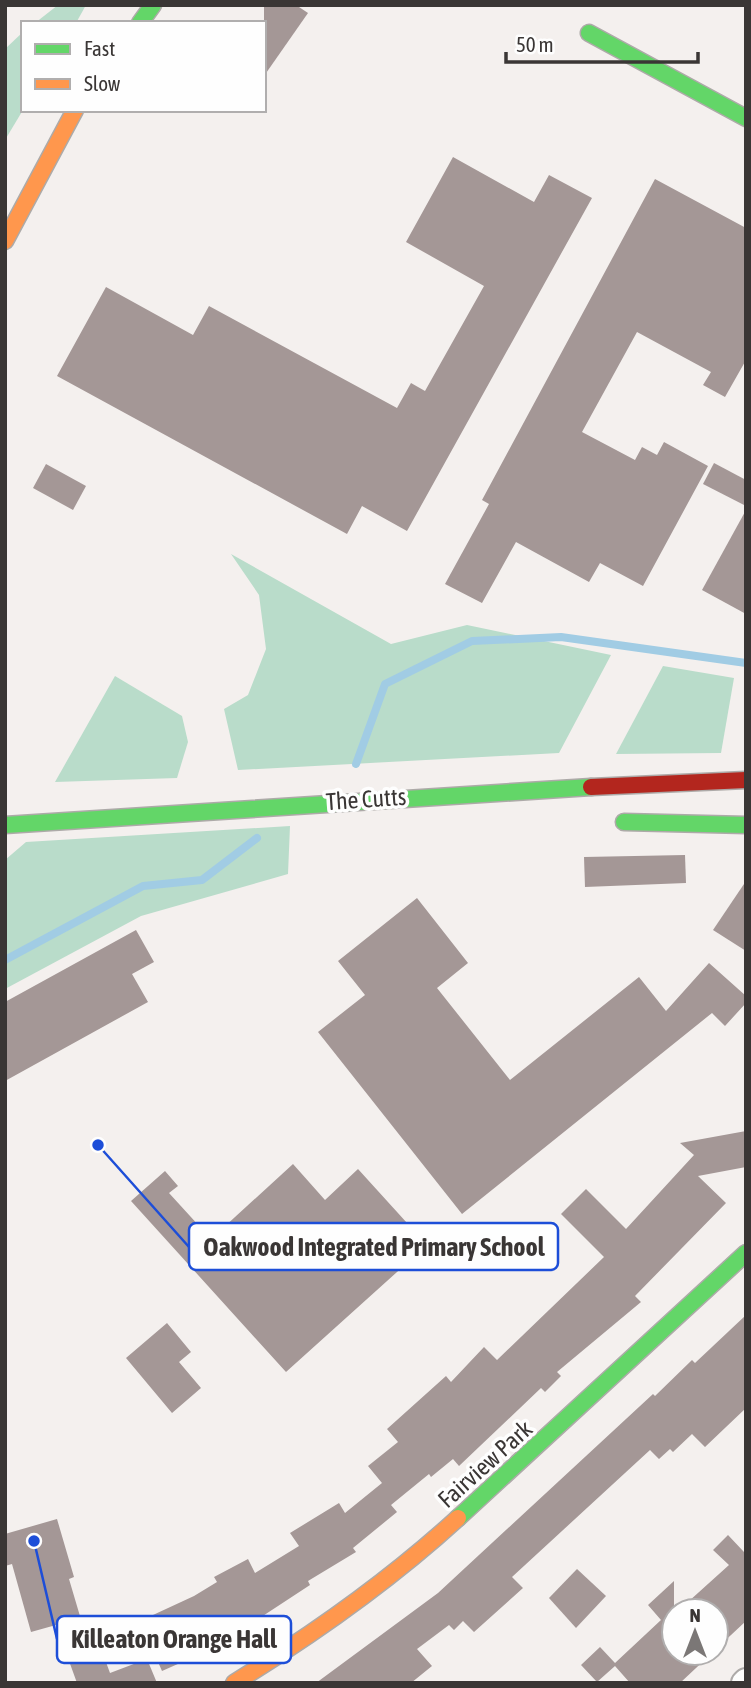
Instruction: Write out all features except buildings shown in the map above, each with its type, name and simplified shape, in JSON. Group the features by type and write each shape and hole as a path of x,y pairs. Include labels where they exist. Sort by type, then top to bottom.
{"main road":[{"path":"142,21 153,5"},
{"path":"589,33 746,118"},
{"path":"5,241 74,112"},
{"name":"The Cutts","path":"5,825 487,791 736,780"},
{"name":"The Cutts","path":"624,822 736,824"},
{"name":"Fairview Park","path":"233,1683 310,1636 410,1562 746,1253"}],"street":[{"name":"The Cutts","path":"736,780 736,824"}],"green space":[{"path":"58,5 86,5 77,21 38,21"},
{"path":"21,34 22,112 5,140 5,49"},
{"path":"231,554 391,644 467,625 611,655 559,753 238,770 224,709 248,695 266,649 259,595"},
{"path":"663,666 734,678 721,753 616,754"},
{"path":"115,676 182,716 188,742 177,778 55,782"},
{"path":"290,826 288,874 141,916 5,989 5,860 26,842"}],"waterway":[{"path":"356,764 385,684 472,641 561,637 746,663"},
{"path":"5,960 143,886 202,880 257,838"}],"traffic: fast":[{"path":"141,21 153,5"},
{"path":"589,33 746,118"},
{"path":"5,825 591,787"},
{"path":"624,822 746,825"},
{"path":"458,1518 746,1253"}],"traffic: slow":[{"path":"5,241 74,112"},
{"path":"234,1683 350,1606 458,1518"}],"traffic: jam":[{"path":"591,787 746,780"}],"place":[{"name":"Oakwood Integrated Primary School","path":"98,1145"},
{"name":"Killeaton Orange Hall","path":"34,1541"}]}
